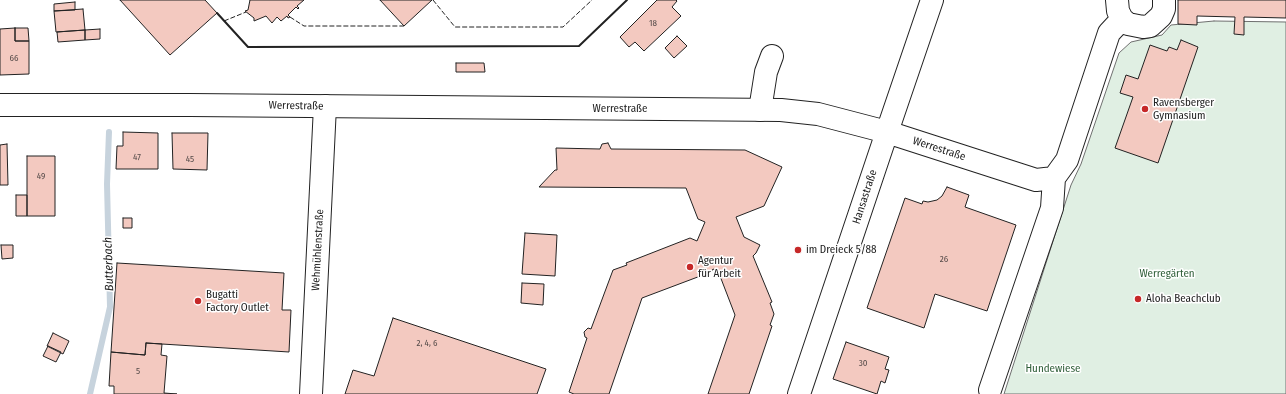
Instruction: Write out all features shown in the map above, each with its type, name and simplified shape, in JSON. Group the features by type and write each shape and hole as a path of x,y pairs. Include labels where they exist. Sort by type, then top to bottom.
{"main road":[{"name":"Hansastraße","path":"799,394 932,0"},
{"path":"990,390 1052,208 1054,178 1067,160 1110,33 1120,10 1135,27 1150,26 1161,16 1164,9 1164,0"},
{"path":"760,110 766,72 772,56"},
{"name":"Werrestraße","path":"0,106 325,106 760,110 818,114 887,132 1036,180 1054,178"},
{"name":"Wehmühlenstraße","path":"311,394 325,106"}],"green space":[{"name":"Werregärten","path":"1214,21 1286,22 1286,394 1004,394 1071,185 1081,164 1119,53 1131,42 1162,35 1171,25"}],"building":[{"path":"120,0 205,0 217,13 170,55"},
{"path":"250,0 304,0 297,6 299,8 298,9 296,7 288,15 290,17 288,18 287,16 281,21 277,17 272,23 266,16 254,21 254,18 245,11 248,10"},
{"path":"380,0 432,0 404,26"},
{"path":"657,0 676,0 677,1 672,7 681,16 644,51 635,42 629,47 620,37"},
{"path":"1178,0 1286,0 1286,18 1244,17 1244,35 1234,34 1235,17 1197,16 1197,25 1178,24"},
{"path":"75,2 75,10 54,11 54,4"},
{"path":"83,9 85,30 56,32 54,11"},
{"path":"15,28 15,41 29,41 29,74 0,75 0,29"},
{"path":"15,28 28,28 29,41 15,41"},
{"path":"100,29 100,39 85,40 85,30"},
{"path":"85,30 85,40 58,42 57,32"},
{"path":"677,36 687,46 674,58 665,48"},
{"path":"1181,40 1198,47 1158,163 1115,148 1133,97 1120,93 1126,75 1138,79 1150,45 1167,51 1169,47 1177,50"},
{"path":"456,63 484,63 485,72 456,72"},
{"path":"123,132 158,133 158,169 116,169 117,146 123,146"},
{"path":"172,133 208,133 207,170 173,169"},
{"name":"Agentur für Arbeit","path":"608,143 611,149 745,150 782,167 764,206 736,217 744,237 760,245 753,256 772,302 770,303 774,314 770,325 772,326 749,394 708,394 735,315 720,276 722,273 713,269 711,272 642,298 609,394 574,394 569,392 587,338 585,337 584,332 588,328 591,329 613,270 627,265 626,263 690,238 697,241 705,222 698,219 686,188 539,187 555,170 557,170 556,148 600,149 602,144"},
{"path":"7,144 8,185 0,185 0,145"},
{"path":"27,156 55,156 55,216 27,216"},
{"path":"947,187 969,195 965,207 1016,225 987,311 935,294 924,328 867,308 905,198 922,204 923,201 928,202 937,200 942,196"},
{"path":"16,195 27,195 27,216 16,216"},
{"path":"123,218 132,218 132,228 123,228"},
{"path":"525,233 557,235 555,276 522,274"},
{"path":"1,245 13,245 13,258 2,259"},
{"name":"Bugatti Factory Outlet","path":"117,263 284,273 282,310 291,310 289,352 146,343 145,355 111,352"},
{"path":"522,283 544,284 543,305 521,303"},
{"path":"393,318 546,369 537,394 345,394 353,370 374,376"},
{"path":"53,333 69,341 63,354 47,346"},
{"path":"846,342 889,357 885,369 889,370 885,383 881,381 877,394 833,379"},
{"path":"146,343 162,344 161,355 167,356 164,393 177,394 114,394 114,386 109,386 111,352 145,355"},
{"path":"48,346 61,352 56,362 43,356"}],"waterway":[{"name":"Butterbach","path":"90,394 110,307 107,184 109,132"}],"fence":[{"path":"433,0 455,27 563,27 592,0"},
{"path":"224,21 246,12"},
{"path":"290,17 304,26 404,26"}],"wall":[{"path":"217,13 248,47 579,46 627,0"}],"place":[{"name":"Ravensberger Gymnasium","path":"1145,109"},
{"name":"im Dreieck 5/88","path":"798,250"},
{"name":"Agentur für Arbeit","path":"690,267"},
{"name":"Aloha Beachclub","path":"1138,299"},
{"name":"Bugatti Factory Outlet","path":"198,301"}],"park label":[{"name":"Hundewiese","path":"1053,369"}]}
